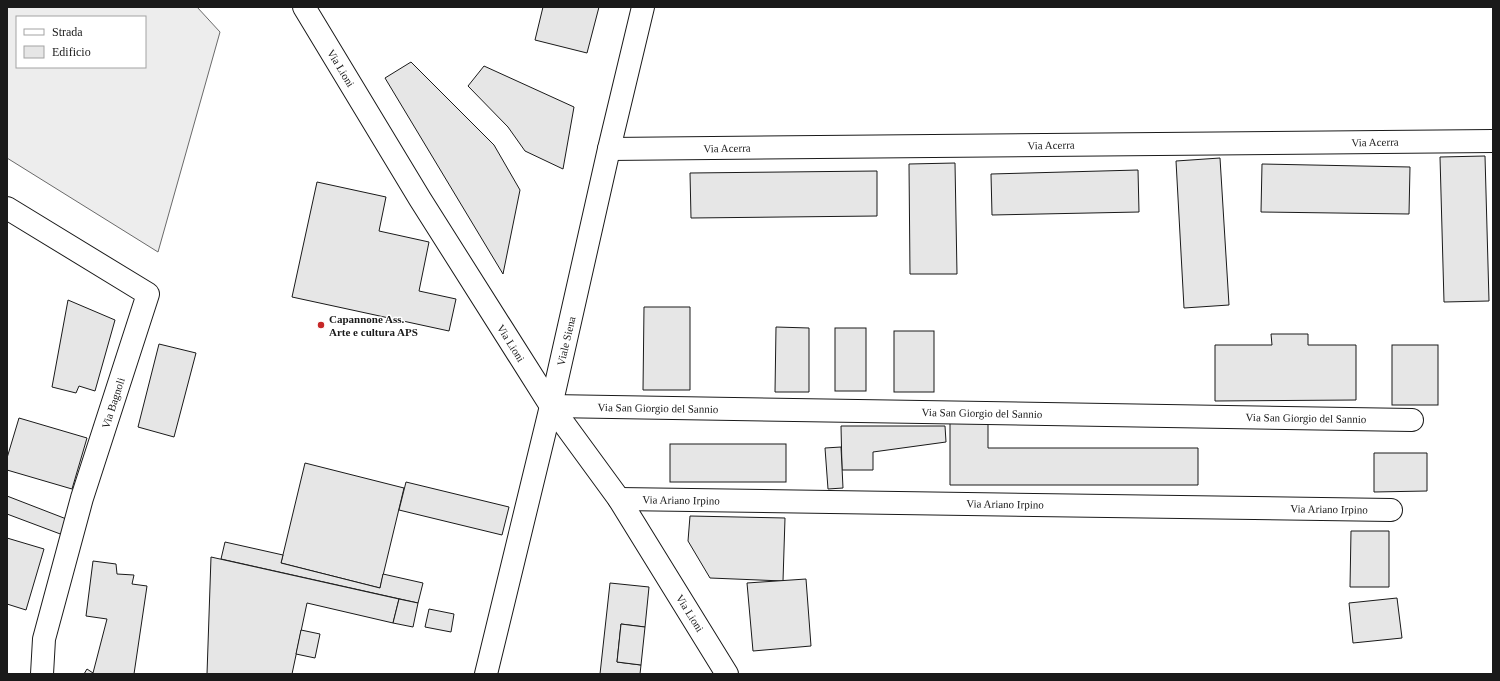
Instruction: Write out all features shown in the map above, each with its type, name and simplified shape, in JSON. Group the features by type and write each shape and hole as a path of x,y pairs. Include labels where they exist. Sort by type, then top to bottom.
{"street":[{"name":"Via Lioni","path":"304,7 420,199 551,406 619,499 727,674"},
{"name":"Viale Siena","path":"486,674 551,406 643,7"},
{"name":"Via Acerra","path":"609,150 1493,141"},
{"name":"Via Bagnoli","path":"7,208 148,294 82,498 44,639 42,674"},
{"name":"Via San Giorgio del Sannio","path":"551,406 1412,420"},
{"name":"Via Ariano Irpino","path":"619,499 1391,510"}],"shaded area":[{"path":"7,7 197,7 220,32 158,252 7,158"}],"building":[{"path":"543,7 599,7 587,53 535,40"},
{"path":"411,62 494,145 520,190 503,274 385,78"},
{"path":"484,66 574,107 563,169 525,151 508,127 468,86"},
{"path":"1485,156 1489,301 1444,302 1440,157"},
{"path":"1220,158 1229,305 1184,308 1176,161"},
{"path":"955,163 957,274 910,274 909,164"},
{"path":"1262,164 1410,167 1409,214 1261,212"},
{"path":"1138,170 1139,212 992,215 991,174"},
{"path":"877,171 877,216 691,218 690,173"},
{"path":"317,182 386,197 379,231 429,242 419,291 456,299 449,331 292,297"},
{"path":"68,300 115,320 95,391 79,386 76,393 52,387"},
{"path":"644,307 690,307 690,390 643,390"},
{"path":"776,327 809,328 809,392 775,392"},
{"path":"835,328 866,328 866,391 835,391"},
{"path":"894,331 934,331 934,392 894,392"},
{"path":"1271,334 1308,334 1308,345 1356,345 1356,400 1215,401 1215,345 1272,345"},
{"path":"159,344 196,353 174,437 138,427"},
{"path":"1392,345 1438,345 1438,405 1392,405"},
{"path":"19,418 87,438 72,489 7,470 7,458"},
{"path":"950,420 988,420 988,448 1198,448 1198,485 950,485"},
{"path":"841,426 945,426 946,442 873,452 873,470 842,470"},
{"path":"670,444 786,444 786,482 670,482"},
{"path":"841,447 843,488 828,489 825,448"},
{"path":"1374,453 1427,453 1427,491 1374,492"},
{"path":"305,463 404,488 380,588 281,563"},
{"path":"406,482 509,507 502,535 399,510"},
{"path":"7,496 69,520 63,535 7,514"},
{"path":"690,516 785,518 783,581 710,578 688,541"},
{"path":"1351,531 1389,531 1389,587 1350,587"},
{"path":"7,538 44,549 26,610 7,604"},
{"path":"225,542 283,555 281,563 380,588 383,574 423,583 418,603 221,559"},
{"path":"211,557 399,599 393,623 307,603 292,674 207,674"},
{"path":"93,561 116,564 117,574 134,575 132,584 147,586 134,674 84,674 87,669 93,673 107,619 86,616"},
{"path":"806,579 811,646 753,651 747,583"},
{"path":"610,583 649,587 645,627 621,624 617,662 641,665 640,674 600,674"},
{"path":"1397,598 1402,638 1353,643 1349,603"},
{"path":"399,599 418,603 413,627 393,623"},
{"path":"429,609 454,614 451,632 425,627"},
{"path":"621,624 645,627 641,665 617,662"},
{"path":"301,630 320,634 315,658 296,654"}],"place":[{"name":"Capannone Ass. Arte e cultura APS","path":"321,325"}]}
